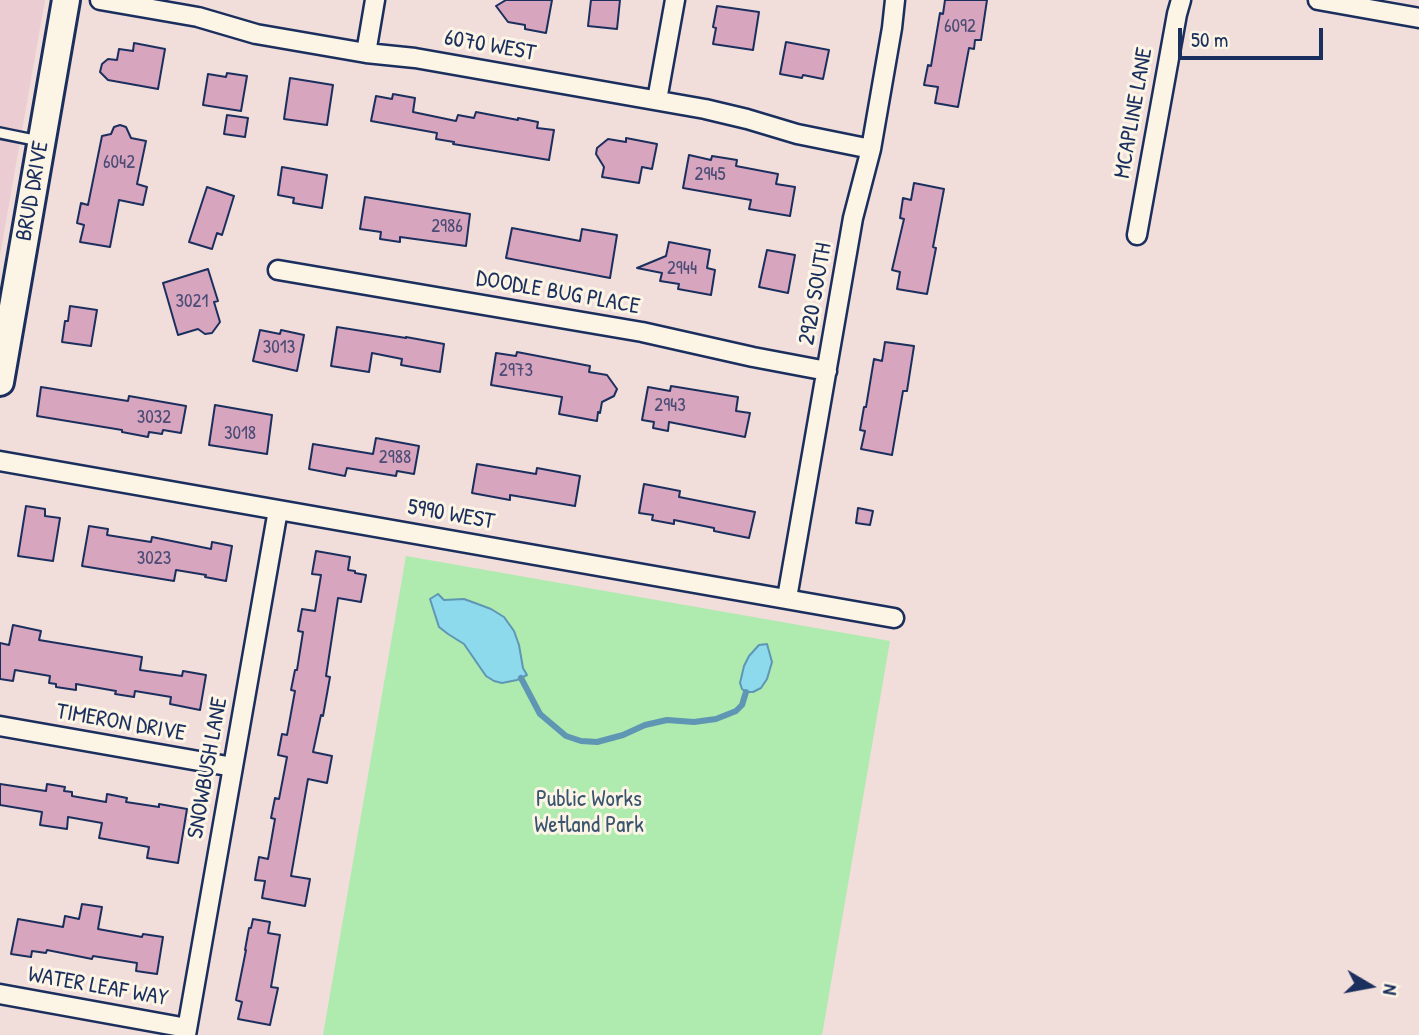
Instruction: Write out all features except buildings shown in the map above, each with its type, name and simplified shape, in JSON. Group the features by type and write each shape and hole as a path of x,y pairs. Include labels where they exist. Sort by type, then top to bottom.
{"main road":[{"name":"BRUD DRIVE","path":"0,382 3,348 66,0"}],"street":[{"name":"6070 WEST","path":"100,0 198,17 256,34 366,53 415,58 727,113 797,134 871,149"},
{"path":"366,53 375,0"},
{"path":"657,100 675,0"},
{"name":"2920 SOUTH","path":"787,598 853,218 871,149 895,0"},
{"name":"MCAPLINE LANE","path":"1137,235 1181,0"},
{"path":"1318,0 1419,18"},
{"name":"DOODLE BUG PLACE","path":"278,270 642,332 827,371"},
{"name":"5990 WEST","path":"0,461 894,618"},
{"name":"SNOWBUSH LANE","path":"186,1031 278,510"},
{"name":"TIMERON DRIVE","path":"0,726 233,767"},
{"name":"WATER LEAF WAY","path":"0,994 186,1031"}],"lane":[{"path":"0,133 42,142"}],"shaded area":[{"path":"0,0 45,0 0,255"}],"green space":[{"name":"Public Works Wetland Park","path":"406,556 890,641 822,1035 323,1035"}],"water":[{"path":"438,594 444,600 464,599 504,617 514,631 527,675 502,683 486,676 464,644 439,627 430,599"},
{"path":"767,644 772,662 767,679 761,688 746,692 740,683 744,666 759,645"}],"waterway":[{"path":"521,678 540,714 566,736 597,742 667,720 694,722 716,719 736,711 742,705 746,692"}]}
